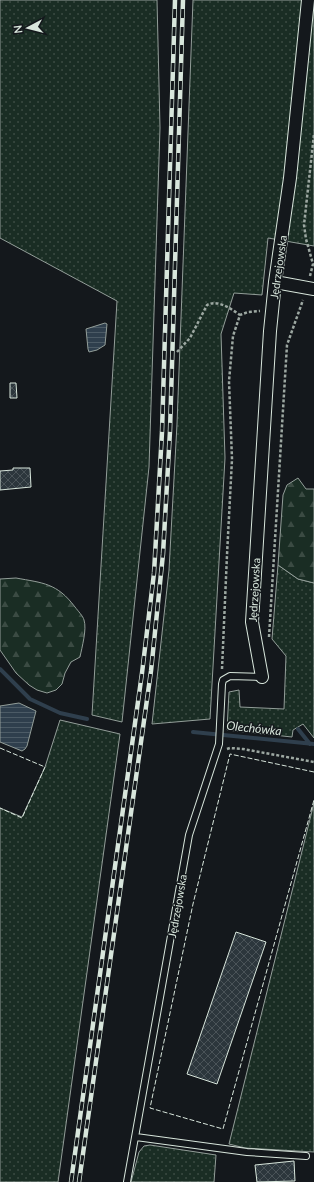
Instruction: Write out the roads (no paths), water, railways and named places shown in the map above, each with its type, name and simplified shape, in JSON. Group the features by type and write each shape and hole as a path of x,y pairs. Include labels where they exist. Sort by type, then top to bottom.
{"street":[{"name":"Jędrzejowska","path":"262,677 252,622 272,310 290,178 308,0"},
{"path":"275,282 311,288"}],"lane":[{"name":"Jędrzejowska","path":"127,1182 189,835 218,744 223,680 230,676 262,677"},
{"path":"136,1137 247,1152 306,1156"}],"water":[{"path":"105,323 107,324 105,345 97,350 89,352 86,329"},
{"path":"19,703 36,711 27,746 22,751 0,742 0,706"}],"waterway":[{"name":"Olechówka","path":"0,669 30,699 60,713 87,719"},
{"path":"298,729 310,744"},
{"name":"Olechówka","path":"193,732 314,744"}],"railway":[{"path":"71,1182 142,673 154,573 162,432 175,0"},
{"path":"79,1182 151,671 163,554 170,431 183,0"}]}
